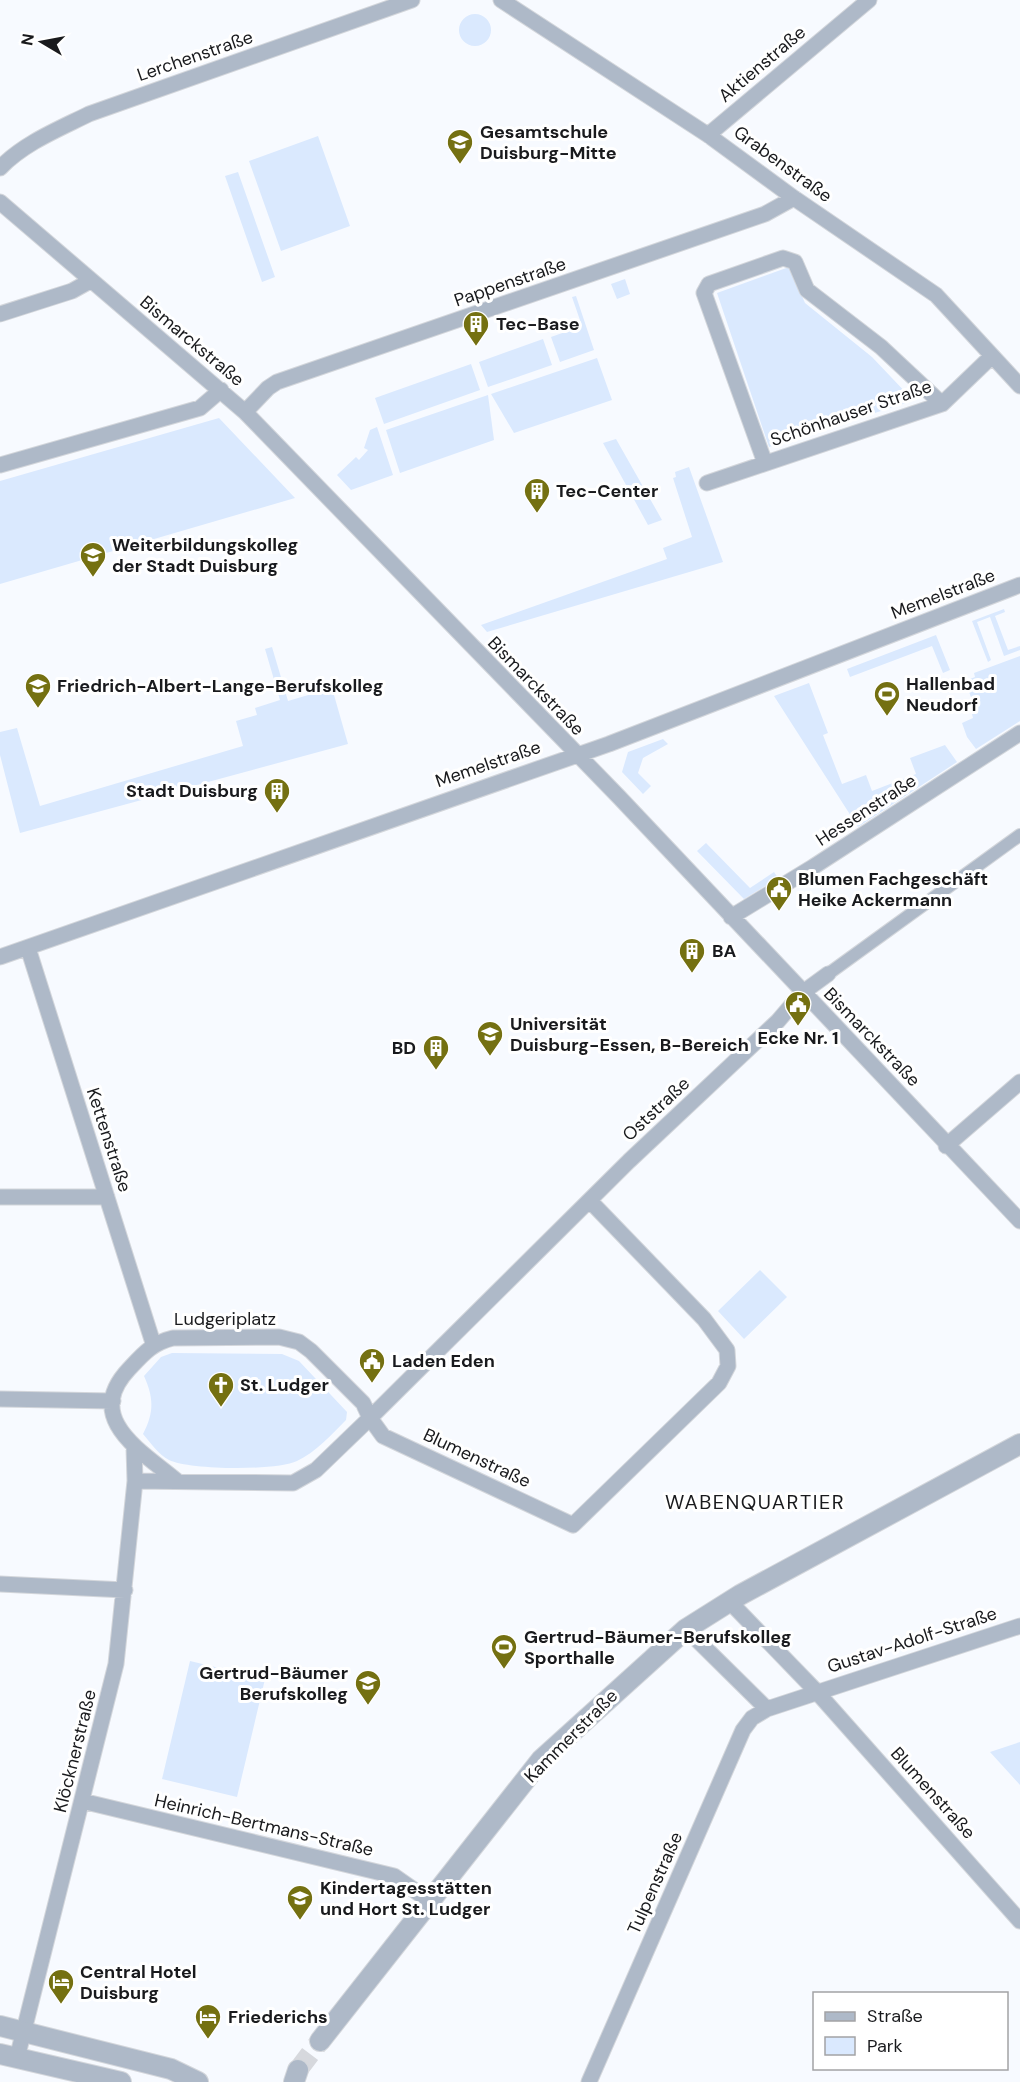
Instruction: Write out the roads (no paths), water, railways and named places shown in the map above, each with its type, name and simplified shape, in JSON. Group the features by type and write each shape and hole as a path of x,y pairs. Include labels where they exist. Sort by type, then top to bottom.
{"street":[{"name":"Lerchenstraße","path":"0,168 9,159 50,133 89,114 412,0"},
{"name":"Grabenstraße","path":"501,0 708,135 794,198 936,295 992,356 1018,379"},
{"name":"Aktienstraße","path":"708,135 869,0"},
{"name":"Pappenstraße","path":"245,412 268,388 278,382 765,214 794,198"},
{"name":"Bismarckstraße","path":"0,202 245,412 1020,1221"},
{"path":"765,463 704,293 709,284 783,258 795,262 807,290 881,347 942,405"},
{"path":"0,314 72,291 90,281"},
{"name":"Schönhauser Straße","path":"707,483 942,405 992,356"},
{"path":"0,465 200,408 221,390"},
{"name":"Memelstraße","path":"0,957 576,755 1020,585"},
{"name":"Hessenstraße","path":"731,917 813,867 1020,733"},
{"name":"Oststraße","path":"370,1418 590,1200 778,1021 802,993 1020,835"},
{"name":"Kettenstraße","path":"28,948 153,1343"},
{"path":"946,1146 1020,1082"},
{"path":"0,1197 107,1197"},
{"name":"Blumenstraße","path":"370,1418 383,1436 573,1525 719,1383 728,1366 726,1350 704,1319 590,1200"},
{"name":"Ludgeriplatz","path":"113,1401 116,1387 125,1373 153,1343 172,1338 279,1337 299,1342 311,1351 363,1403 370,1418"},
{"path":"0,1399 113,1401 114,1418 119,1431 134,1448 177,1481"},
{"path":"135,1481 293,1483 316,1470 370,1418"},
{"name":"Kammerstraße","path":"320,2041 541,1760 686,1629 729,1601 1020,1444"},
{"name":"Klöcknerstraße","path":"8,2056 23,2032 116,1664 135,1481 134,1448"},
{"path":"0,1584 125,1590"},
{"name":"Blumenstraße","path":"729,1601 816,1691 1020,1922"},
{"name":"Gustav-Adolf-Straße","path":"816,1691 1020,1626"},
{"path":"686,1629 767,1709 816,1691"},
{"name":"Tulpenstraße","path":"589,2082 743,1730 752,1718 767,1709"},
{"name":"Heinrich-Bertmans-Straße","path":"82,1801 394,1876 431,1902"},
{"path":"0,2026 171,2069 198,2082"},
{"path":"8,2056 121,2082"}],"tunnel":[{"path":"298,2070 320,2041"}],"place":[{"name":"Gesamtschule Duisburg-Mitte","path":"460,165"},
{"name":"Tec-Base","path":"476,347"},
{"name":"Tec-Center","path":"537,514"},
{"name":"Weiterbildungskolleg der Stadt Duisburg","path":"93,578"},
{"name":"Friedrich-Albert-Lange-Berufskolleg","path":"38,709"},
{"name":"Hallenbad Neudorf","path":"887,717"},
{"name":"Stadt Duisburg","path":"277,814"},
{"name":"Blumen Fachgeschäft Heike Ackermann","path":"779,912"},
{"name":"BA","path":"692,974"},
{"name":"Ecke Nr. 1","path":"798,1027"},
{"name":"Universität Duisburg-Essen, B-Bereich","path":"490,1057"},
{"name":"BD","path":"436,1071"},
{"name":"Laden Eden","path":"372,1384"},
{"name":"St. Ludger","path":"221,1408"},
{"name":"Gertrud-Bäumer-Berufskolleg Sporthalle","path":"504,1670"},
{"name":"Gertrud-Bäumer Berufskolleg","path":"368,1706"},
{"name":"Kindertagesstätten und Hort St. Ludger","path":"300,1921"},
{"name":"Central Hotel Duisburg","path":"61,2005"},
{"name":"Friederichs","path":"208,2040"}],"district":[{"name":"WABENQUARTIER","path":"755,1502"}]}
